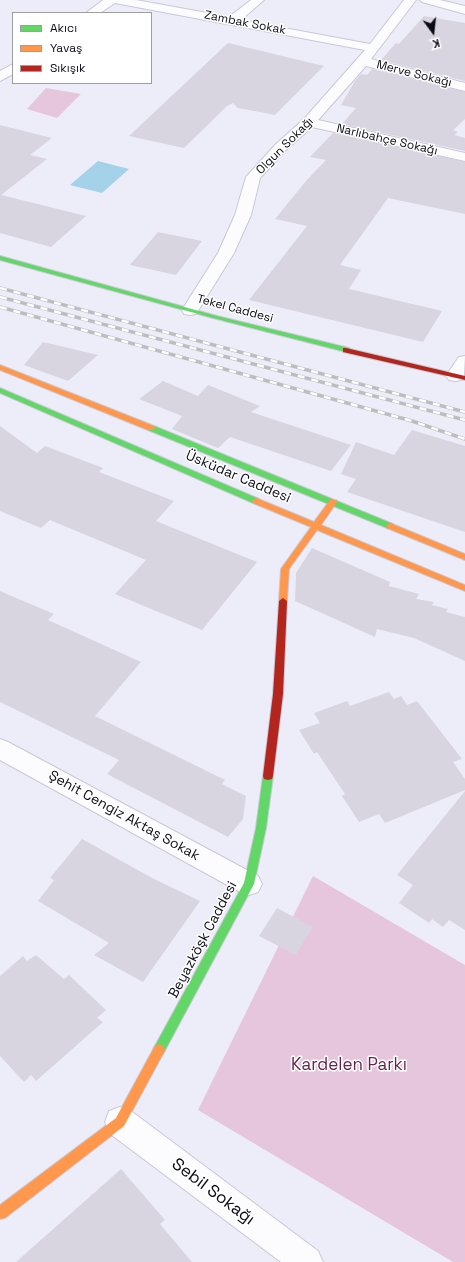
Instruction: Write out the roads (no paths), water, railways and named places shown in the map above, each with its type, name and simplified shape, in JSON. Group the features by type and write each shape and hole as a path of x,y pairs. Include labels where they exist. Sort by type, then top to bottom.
{"street":[{"path":"93,12 111,0"},
{"name":"Zambak Sokak","path":"118,0 232,20 373,48"},
{"path":"232,20 258,0"},
{"name":"Olgun Sokağı","path":"190,310 226,253 243,216 253,177 309,122 363,61 410,0"},
{"path":"426,0 465,10"},
{"name":"Merve Sokağı","path":"363,61 465,86"},
{"path":"0,77 12,69"},
{"name":"Narlıbahçe Sokağı","path":"309,122 465,157"},
{"name":"Tekel Caddesi","path":"0,258 190,310 460,377"},
{"path":"460,377 465,361"},
{"name":"Üsküdar Caddesi","path":"0,367 334,502 465,557"},
{"name":"Üsküdar Caddesi","path":"0,390 315,526 465,588"},
{"name":"Beyazköşk Caddesi","path":"0,1213 120,1122 249,884 261,828 278,694 286,569 315,526 334,502"},
{"name":"Şehit Cengiz Aktaş Sokak","path":"0,749 249,884"},
{"name":"Sebil Sokağı","path":"120,1122 307,1262"}],"water":[{"path":"98,161 129,169 102,193 70,185"}],"railway":[{"path":"0,288 465,412"},
{"path":"0,297 465,420"},
{"path":"0,307 412,421 465,439"}],"park label":[{"name":"Kardelen Parkı","path":"349,1065"}]}
